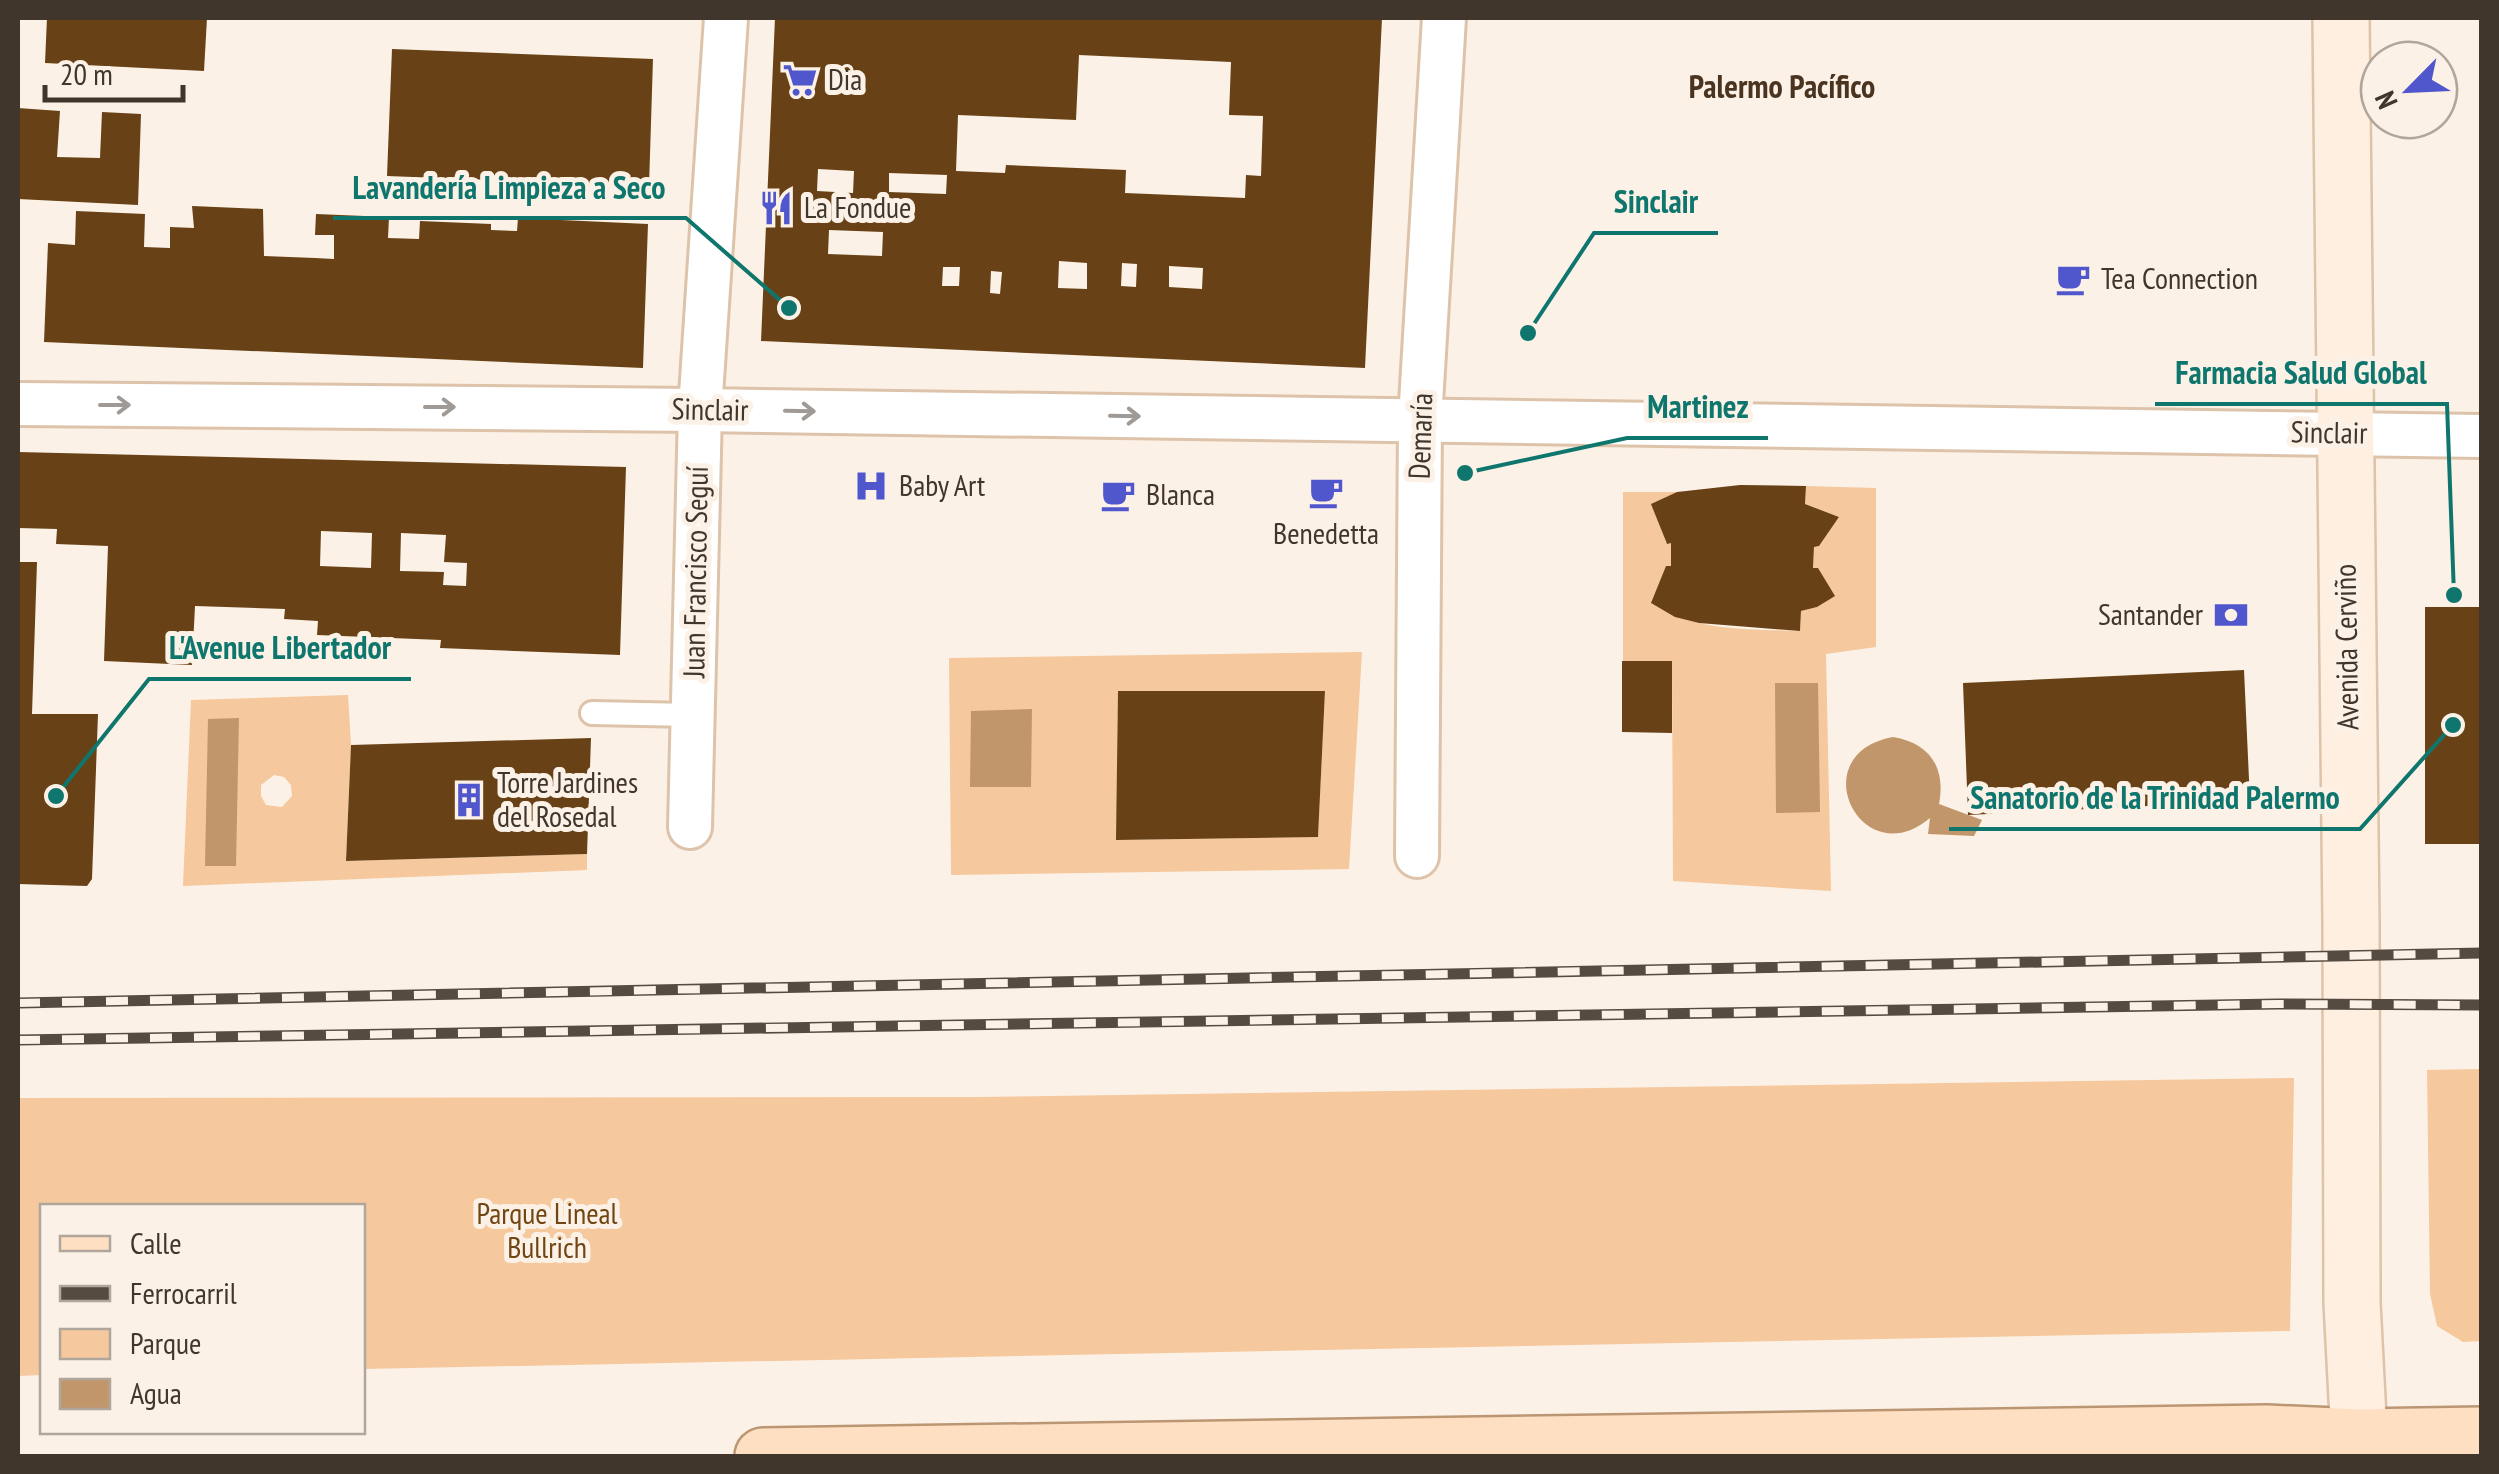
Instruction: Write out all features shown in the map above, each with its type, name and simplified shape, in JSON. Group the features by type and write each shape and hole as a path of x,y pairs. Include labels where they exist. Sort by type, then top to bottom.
{"main road":[{"name":"Avenida Cerviño","path":"2342,18 2352,1303 2358,1447"},
{"path":"763,1456 2267,1433 2358,1447 2482,1435"}],"street":[{"name":"Juan Francisco Seguí","path":"690,827 700,410 726,18"},
{"name":"Demaría","path":"1417,856 1420,420 1444,18"},
{"name":"Sinclair","path":"18,404 2482,436"}],"lane":[{"path":"592,714 692,716"}],"green space":[{"path":"1806,486 1876,488 1876,647 1826,654 1831,891 1673,881 1672,661 1623,661 1623,492 1677,492 1652,504 1666,543 1671,543 1671,566 1666,566 1652,603 1705,624 1800,631 1801,611 1817,607 1814,547 1819,546 1839,517 1805,504"},
{"path":"1362,652 1349,869 951,875 949,658","holes":["1118,691 1325,691 1318,837 1117,840"]},
{"path":"348,695 351,745 346,861 587,854 587,870 183,886 191,700","holes":["274,775 284,777 291,785 292,796 282,807 266,805 261,785"]},
{"path":"2481,1069 2481,1341 2463,1342 2437,1326 2430,1294 2427,1070"},
{"name":"Parque Lineal Bullrich","path":"2294,1078 2290,1331 365,1369 365,1204 40,1204 40,1375 18,1376 18,1098 977,1097"}],"water":[{"path":"1775,683 1818,683 1820,812 1776,813"},
{"path":"1032,709 1031,787 970,787 971,711"},
{"path":"239,718 236,866 205,866 208,719"},
{"path":"1893,737 1926,751 1940,779 1939,804 1982,820 1974,836 1928,834 1930,818 1905,832 1882,832 1864,822 1851,806 1846,785 1850,765 1865,748"}],"building":[{"path":"47,18 207,18 204,71 45,63"},
{"path":"775,18 1382,18 1365,368 761,341","holes":["1079,55 1231,62 1229,115 1263,116 1261,176 1246,175 1245,198 1125,193 1126,170 1006,165 1005,173 956,171 958,115 1076,120","818,169 854,171 853,193 817,191","889,173 947,175 946,194 889,192","829,230 883,232 882,256 828,254","1059,261 1087,263 1087,289 1058,288","1122,263 1137,264 1136,287 1121,286","1169,266 1203,268 1202,289 1169,287","943,267 960,267 959,286 942,286","991,271 1002,272 1000,294 990,293"]},
{"path":"392,49 653,59 649,186 387,176"},
{"path":"18,108 60,111 57,157 100,158 102,112 141,114 138,205 18,199"},
{"path":"192,206 263,209 264,256 334,259 334,235 315,235 316,214 389,217 388,238 419,239 420,221 491,224 491,230 517,231 518,218 648,224 643,368 44,342 48,243 75,245 76,211 145,214 144,247 170,248 170,227 194,228"},
{"path":"18,452 626,467 620,655 440,648 441,640 317,635 318,621 284,619 285,609 195,606 192,665 104,661 108,546 56,544 57,529 18,528","holes":["321,531 372,533 371,568 320,566","401,533 446,535 444,562 467,563 466,586 443,585 444,572 400,571"]},
{"path":"1740,485 1806,486 1805,504 1839,517 1819,546 1814,547 1813,568 1818,568 1835,596 1801,611 1800,631 1699,623 1675,617 1651,603 1666,566 1671,566 1671,543 1667,544 1651,504 1677,492"},
{"path":"18,562 37,562 32,714 98,714 92,879 87,886 18,884"},
{"path":"2425,607 2482,607 2482,844 2425,844"},
{"path":"1622,661 1672,661 1672,733 1622,732"},
{"path":"2244,670 2250,801 1968,815 1963,683"},
{"path":"1118,691 1325,691 1318,837 1116,840"},
{"name":"Torre Jardines del Rosedal","path":"591,738 587,854 346,861 351,745"}],"railway":[{"path":"18,1003 2482,953"},
{"path":"18,1040 2278,1004 2482,1005"}],"place":[{"name":"Dia","path":"800,80"},
{"name":"La Fondue","path":"776,208"},
{"name":"Tea Connection","path":"2073,279"},
{"name":"Lavandería Limpieza a Seco","path":"789,308"},
{"name":"Sinclair","path":"1528,333"},
{"name":"Martinez","path":"1465,473"},
{"name":"Baby Art","path":"871,486"},
{"name":"Benedetta","path":"1326,492"},
{"name":"Blanca","path":"1118,495"},
{"name":"Farmacia Salud Global","path":"2454,595"},
{"name":"Santander","path":"2231,615"},
{"name":"Sanatorio de la Trinidad Palermo","path":"2453,725"},
{"name":"L'Avenue Libertador","path":"56,796"},
{"name":"Torre Jardines del Rosedal","path":"469,800"}],"district":[{"name":"Palermo Pacífico","path":"1782,87"}]}
